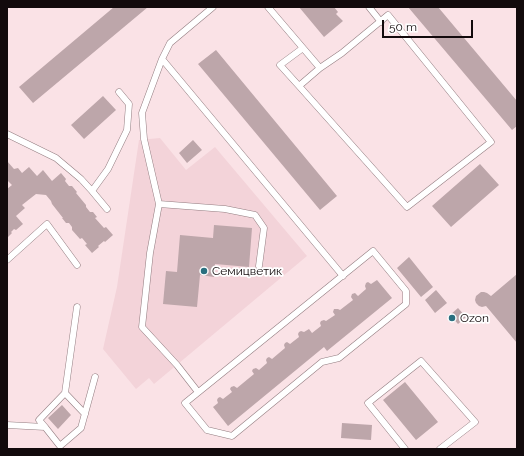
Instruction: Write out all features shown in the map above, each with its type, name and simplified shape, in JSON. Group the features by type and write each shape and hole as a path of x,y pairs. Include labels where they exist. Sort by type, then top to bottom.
{"lane":[{"path":"198,392 177,365 142,327 150,253 159,204 144,139 142,113 170,43 213,7"},
{"path":"268,7 320,68"},
{"path":"369,7 381,22"},
{"path":"298,86 320,68 342,53 388,15 491,142 407,207 298,86 280,66 302,48"},
{"path":"162,60 343,276"},
{"path":"92,191 108,169 127,130 129,104 119,92"},
{"path":"7,134 56,158 81,179 107,209"},
{"path":"159,204 225,209 255,214 264,228 259,266"},
{"path":"7,260 47,224 77,265"},
{"path":"373,251 406,291 406,304 339,358 322,362 232,436 207,430 185,403 343,276 373,251"},
{"path":"76,307 65,394 39,420 60,446 81,428 96,377"},
{"path":"405,449 368,403 421,361 475,422 440,449"},
{"path":"65,394 85,414"},
{"path":"7,425 45,427"}],"shaded area":[{"name":"Семицветик","path":"160,138 186,170 215,147 307,256 154,384 149,378 136,389 103,349 117,287 139,140"}],"building":[{"path":"114,7 148,7 33,103 19,87"},
{"path":"299,7 334,7 338,12 336,14 343,21 324,37"},
{"path":"408,7 438,7 517,101 517,126 512,130"},
{"path":"216,50 337,196 320,210 198,64"},
{"path":"103,96 116,110 84,139 71,125"},
{"path":"193,140 202,150 187,163 179,153"},
{"path":"7,161 14,169 18,168 22,173 29,167 37,176 43,170 52,181 61,173 66,179 65,181 77,192 76,193 90,212 93,212 97,217 95,218 113,235 98,246 99,247 92,253 85,245 87,244 82,238 80,239 72,230 69,223 66,223 62,218 46,195 36,194 22,205 25,208 16,216 23,224 16,230 14,229 7,238 7,189 12,185 7,180"},
{"path":"480,164 499,185 451,227 432,206"},
{"path":"214,225 252,228 249,267 215,264 214,277 200,275 197,307 163,304 166,271 177,272 180,235 213,238"},
{"path":"409,257 433,287 421,297 397,268"},
{"path":"517,274 517,343 486,306 479,306 475,300 476,296 481,292 487,293 491,296"},
{"path":"377,280 392,298 327,351 324,347 228,426 213,407 218,403 218,398 220,397 223,399 232,392 230,389 231,387 234,386 237,388 254,374 252,371 253,369 256,368 259,370 267,363 267,358 269,357 272,359 285,348 285,343 287,342 290,344 299,337 299,332 304,332 309,329 312,333 321,326 321,321 326,321 335,315 333,312 334,309 340,310 353,300 351,297 352,294 355,293 358,296 366,289 366,283 368,282 371,284"},
{"path":"436,290 447,303 435,313 425,300"},
{"path":"458,308 466,317 458,324 450,315"},
{"path":"405,382 438,422 416,440 383,400"},
{"path":"62,405 71,415 58,429 48,418"},
{"path":"342,423 372,425 371,440 341,438"}],"place":[{"name":"Семицветик","path":"204,271"},
{"name":"Ozon","path":"452,318"}]}
